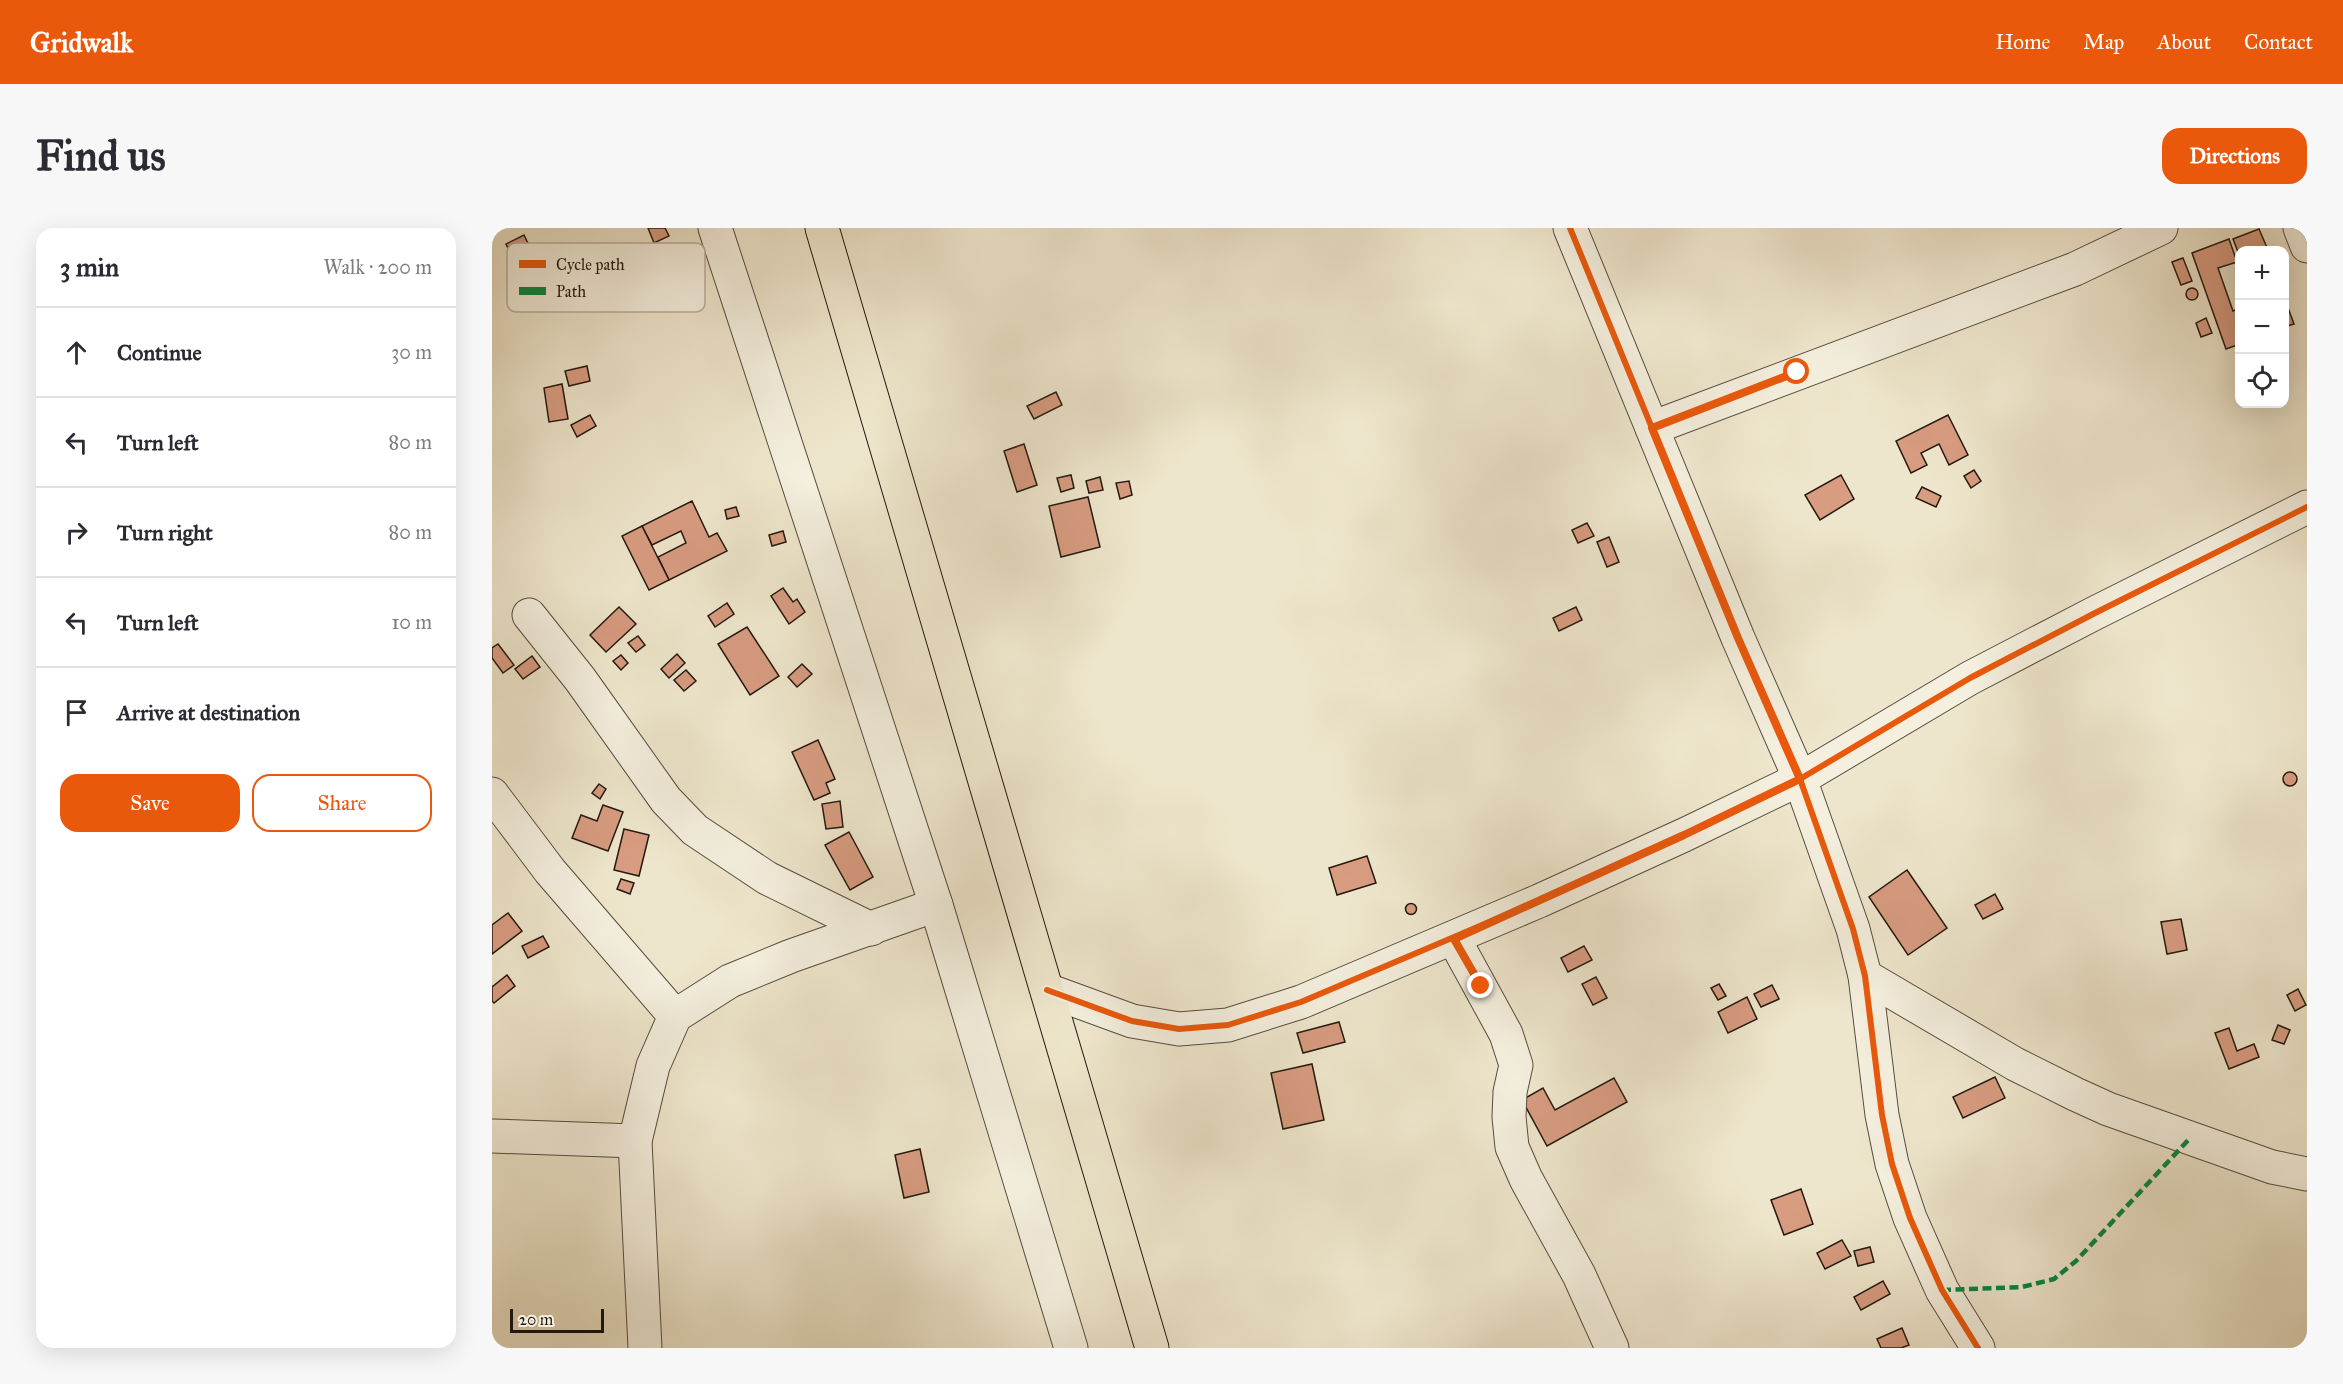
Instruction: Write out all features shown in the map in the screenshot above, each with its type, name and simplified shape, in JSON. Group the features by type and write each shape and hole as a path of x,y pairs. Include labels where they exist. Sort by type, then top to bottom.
{"highway":[{"path":"827,231 1152,1348"}],"street":[{"path":"715,228 936,905 1071,1348"},
{"path":"1570,228 1738,638 1800,779 1853,929 1865,976 1882,1115 1892,1164 1910,1218 1942,1290 1978,1348"},
{"path":"1652,428 2075,269 2161,228"},
{"path":"2300,228 2307,246"},
{"path":"1047,990 1132,1021 1179,1029 1228,1025 1301,1002 1454,939 1674,840 1800,779 1970,678 2307,507"},
{"path":"529,615 580,679 666,800 695,830 767,878 871,929"},
{"path":"492,794 550,871 675,1016"},
{"path":"645,1348 634,1141 653,1066 675,1016 730,981 936,905"},
{"path":"1454,939 1506,1034 1516,1065 1510,1092 1509,1117 1512,1148 1526,1179 1579,1275 1612,1348"},
{"path":"1865,976 2015,1064 2108,1109 2271,1167 2307,1174"},
{"path":"492,1136 634,1141"}],"building":[{"path":"648,228 665,228 669,236 654,243"},
{"path":"2259,229 2266,246 2236,246 2233,239"},
{"path":"524,235 528,243 508,243"},
{"path":"2229,239 2235,263 2218,268 2233,311 2235,310 2235,346 2226,349 2192,253"},
{"path":"2183,258 2192,281 2181,285 2172,262"},
{"path":"2194,288 2198,294 2194,300 2190,300 2186,292"},
{"path":"2289,310 2294,324 2289,326"},
{"path":"2206,318 2212,333 2201,337 2196,323"},
{"path":"587,366 590,381 569,386 565,371"},
{"path":"562,384 568,419 549,422 544,388"},
{"path":"1056,392 1062,405 1034,419 1027,406"},
{"path":"590,415 596,426 577,437 571,425"},
{"path":"1948,415 1968,455 1949,465 1939,444 1921,453 1927,465 1911,473 1896,441"},
{"path":"1024,444 1037,485 1017,492 1004,451"},
{"path":"1974,470 1981,481 1971,488 1964,476"},
{"path":"1071,475 1074,488 1061,492 1057,478"},
{"path":"1841,475 1854,499 1820,520 1805,495"},
{"path":"1100,477 1103,490 1089,493 1086,481"},
{"path":"1129,481 1132,495 1120,499 1116,483"},
{"path":"1922,487 1941,496 1936,507 1916,498"},
{"path":"1088,497 1100,547 1061,557 1049,506"},
{"path":"692,501 709,537 717,533 727,551 669,580 658,557 686,543 681,531 652,545 642,526"},
{"path":"736,507 739,516 727,519 725,510"},
{"path":"1587,523 1594,536 1578,543 1572,530"},
{"path":"642,526 669,580 649,590 622,536"},
{"path":"783,531 786,542 772,546 769,535"},
{"path":"1609,537 1619,562 1607,567 1597,542"},
{"path":"783,588 793,602 797,599 805,612 789,624 771,596"},
{"path":"727,603 734,614 715,627 708,616"},
{"path":"619,607 636,624 606,652 590,635"},
{"path":"1576,607 1582,620 1559,631 1553,618"},
{"path":"747,627 779,676 750,695 718,644"},
{"path":"638,636 645,645 636,652 628,643"},
{"path":"498,644 514,665 503,673 492,658 492,648"},
{"path":"677,654 685,663 669,678 661,669"},
{"path":"621,655 628,663 621,670 613,661"},
{"path":"532,656 540,667 523,679 515,669"},
{"path":"802,664 812,674 797,687 788,677"},
{"path":"686,670 696,681 684,691 674,680"},
{"path":"818,740 835,779 826,783 830,793 814,800 792,752"},
{"path":"2290,772 2295,774 2297,779 2295,784 2290,786 2285,784 2283,779 2285,774"},
{"path":"599,784 606,789 600,799 592,793"},
{"path":"840,801 843,827 826,829 822,804"},
{"path":"603,805 623,812 608,851 572,838 581,815 597,821"},
{"path":"624,829 649,835 639,876 614,870"},
{"path":"849,832 873,877 850,890 825,845"},
{"path":"1367,856 1376,883 1337,895 1329,868"},
{"path":"1907,870 1947,928 1908,955 1869,897"},
{"path":"621,879 634,883 630,894 617,889"},
{"path":"1995,894 2003,909 1983,919 1975,905"},
{"path":"1411,903 1417,909 1411,915 1405,909"},
{"path":"508,913 522,931 492,954 492,925"},
{"path":"2181,919 2187,950 2167,954 2161,922"},
{"path":"543,936 549,947 528,958 522,946"},
{"path":"1584,946 1592,960 1568,972 1561,958"},
{"path":"507,975 515,986 494,1003 492,987"},
{"path":"1596,977 1607,998 1593,1005 1582,984"},
{"path":"1719,984 1726,996 1718,1000 1711,988"},
{"path":"1772,985 1779,999 1761,1007 1754,994"},
{"path":"2298,989 2306,1005 2295,1011 2287,995"},
{"path":"1747,997 1757,1019 1728,1033 1718,1012"},
{"path":"1339,1022 1345,1042 1303,1053 1297,1033"},
{"path":"2278,1025 2290,1030 2284,1044 2272,1040"},
{"path":"2229,1028 2237,1051 2254,1044 2259,1057 2229,1069 2215,1033"},
{"path":"1312,1064 1324,1120 1283,1129 1271,1073"},
{"path":"1995,1077 2005,1098 1963,1118 1953,1097"},
{"path":"1614,1078 1627,1102 1547,1146 1522,1100 1543,1088 1555,1110"},
{"path":"920,1149 929,1192 904,1198 895,1155"},
{"path":"1801,1189 1813,1224 1784,1235 1771,1200"},
{"path":"1842,1240 1851,1256 1825,1269 1817,1253"},
{"path":"1870,1247 1874,1262 1858,1266 1854,1251"},
{"path":"1883,1281 1890,1294 1861,1310 1854,1297"},
{"path":"1902,1328 1909,1345 1901,1348 1881,1348 1877,1339"}],"marked path":[{"path":"1942,1290 2022,1287 2054,1279 2076,1261 2191,1137"}],"cycle path":[{"path":"1570,228 1738,638 1800,779 1853,929 1865,976 1882,1115 1892,1164 1910,1218 1942,1290 1978,1348"},
{"path":"1047,990 1132,1021 1179,1029 1228,1025 1301,1002 1539,901 1800,779 1970,678 2307,507"}],"route":[{"path":"1481,986 1454,939 1684,835 1800,779 1738,638 1652,428 1797,372"}]}
